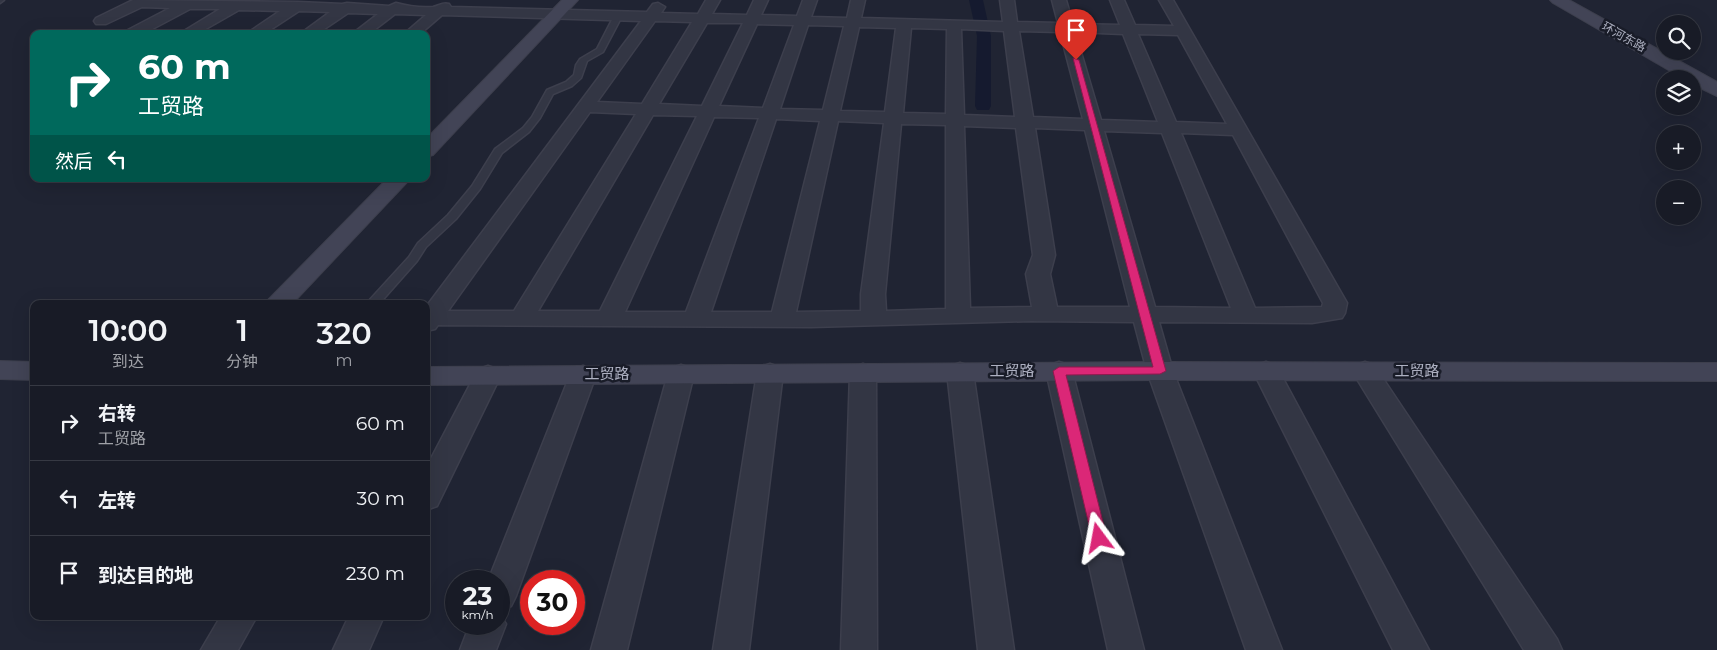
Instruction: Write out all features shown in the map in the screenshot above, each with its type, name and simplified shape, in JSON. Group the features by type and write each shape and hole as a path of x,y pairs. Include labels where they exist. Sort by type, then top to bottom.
{"street":[{"path":"313,30 358,0"},
{"path":"364,30 406,0"},
{"path":"416,30 453,0"},
{"path":"490,13 505,0"},
{"path":"430,147 570,0"},
{"path":"430,318 663,0"},
{"path":"522,318 713,0"},
{"path":"609,319 761,0"},
{"path":"696,319 810,0"},
{"path":"782,320 858,0"},
{"path":"1006,0 1003,26 1024,122 1044,255 1038,274 1046,314"},
{"path":"1059,0 1160,371 1264,650"},
{"path":"1116,0 1246,316"},
{"path":"430,321 522,318 782,320 1046,314 1312,316 1333,313 1335,303 1311,257 1166,0"},
{"name":"环河东路","path":"1558,0 1717,90"},
{"path":"1584,0 1656,38"},
{"path":"101,21 142,2 192,2 303,4 344,9 1184,31"},
{"path":"139,30 192,2"},
{"path":"193,30 242,3"},
{"path":"260,30 303,4"},
{"path":"874,318 873,294 904,23"},
{"path":"958,316 956,120 959,25"},
{"path":"1697,60 1710,67"},
{"path":"584,108 1238,130"},
{"path":"282,300 396,182"},
{"path":"0,370 30,371"},
{"path":"1059,371 1126,650"},
{"name":"工贸路","path":"430,376 1059,371 1717,372"},
{"path":"1266,371 1411,650"},
{"path":"1365,371 1544,650"},
{"path":"960,372 996,650"},
{"path":"732,650 770,373"},
{"path":"859,650 863,373"},
{"path":"509,570 583,374"},
{"path":"609,650 681,374"},
{"path":"430,490 488,375"},
{"path":"219,650 238,620"},
{"path":"351,650 366,620"},
{"path":"478,650 484,635"}],"lane":[{"path":"376,300 413,259 422,245 452,217 476,188 498,151 526,130 536,118 550,92 569,84 578,76 580,65 584,59 600,50 618,16"}],"waterway":[{"path":"976,0 984,36 983,106"}],"route":[{"path":"1076,60 1160,371 1059,371 1099,538"}]}
